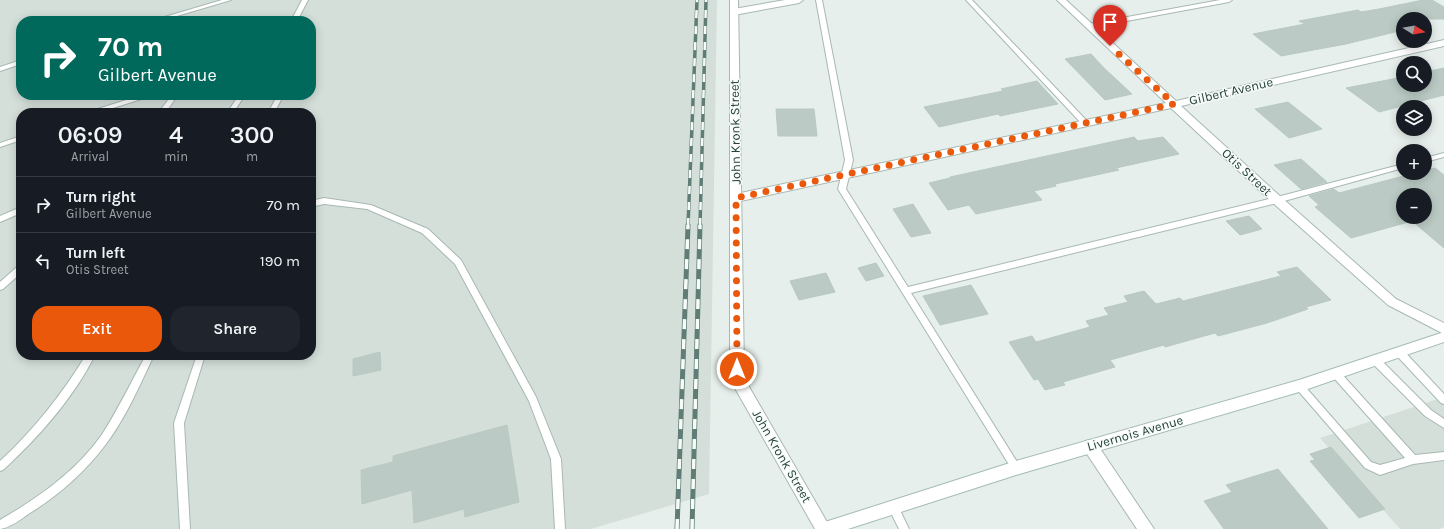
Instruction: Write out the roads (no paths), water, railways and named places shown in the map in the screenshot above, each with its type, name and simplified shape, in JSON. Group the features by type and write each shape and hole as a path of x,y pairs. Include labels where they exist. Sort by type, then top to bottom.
{"street":[{"name":"John Kronk Street","path":"734,0 737,369 741,386 824,529"},
{"path":"734,12 799,0"},
{"name":"Otis Street","path":"1061,0 1277,200 1392,302 1444,335"},
{"name":"Gilbert Avenue","path":"736,198 1084,122 1174,104 1444,43"},
{"name":"Livernois Avenue","path":"824,529 1016,468 1299,386 1444,335"},
{"path":"1090,446 1146,529"}],"lane":[{"path":"172,16 228,0"},
{"path":"297,16 305,0"},
{"path":"819,0 849,160 842,189 1016,468"},
{"path":"969,0 1084,122"},
{"path":"1089,26 1229,0"},
{"path":"0,69 16,64"},
{"path":"106,108 133,100"},
{"path":"165,108 171,100"},
{"path":"0,145 16,140"},
{"path":"1432,158 1444,155"},
{"path":"906,291 1277,200 1396,168"},
{"path":"316,203 324,201 368,207 425,231 458,262 534,400 556,459 560,529"},
{"path":"0,219 16,212"},
{"path":"0,287 16,273"},
{"path":"1399,352 1444,400"},
{"path":"0,467 56,406 88,360"},
{"path":"0,525 28,510 60,486 88,458 114,424 147,360"},
{"path":"185,529 179,423 199,360"},
{"path":"1375,360 1428,413 1444,424"},
{"path":"1336,374 1413,460"},
{"path":"1299,386 1368,465 1380,470 1413,460 1444,456"},
{"path":"893,507 904,529"}],"railway":[{"path":"688,226 697,0"},
{"path":"700,226 706,0"},
{"path":"677,529 688,225"},
{"path":"692,529 700,225"}]}
